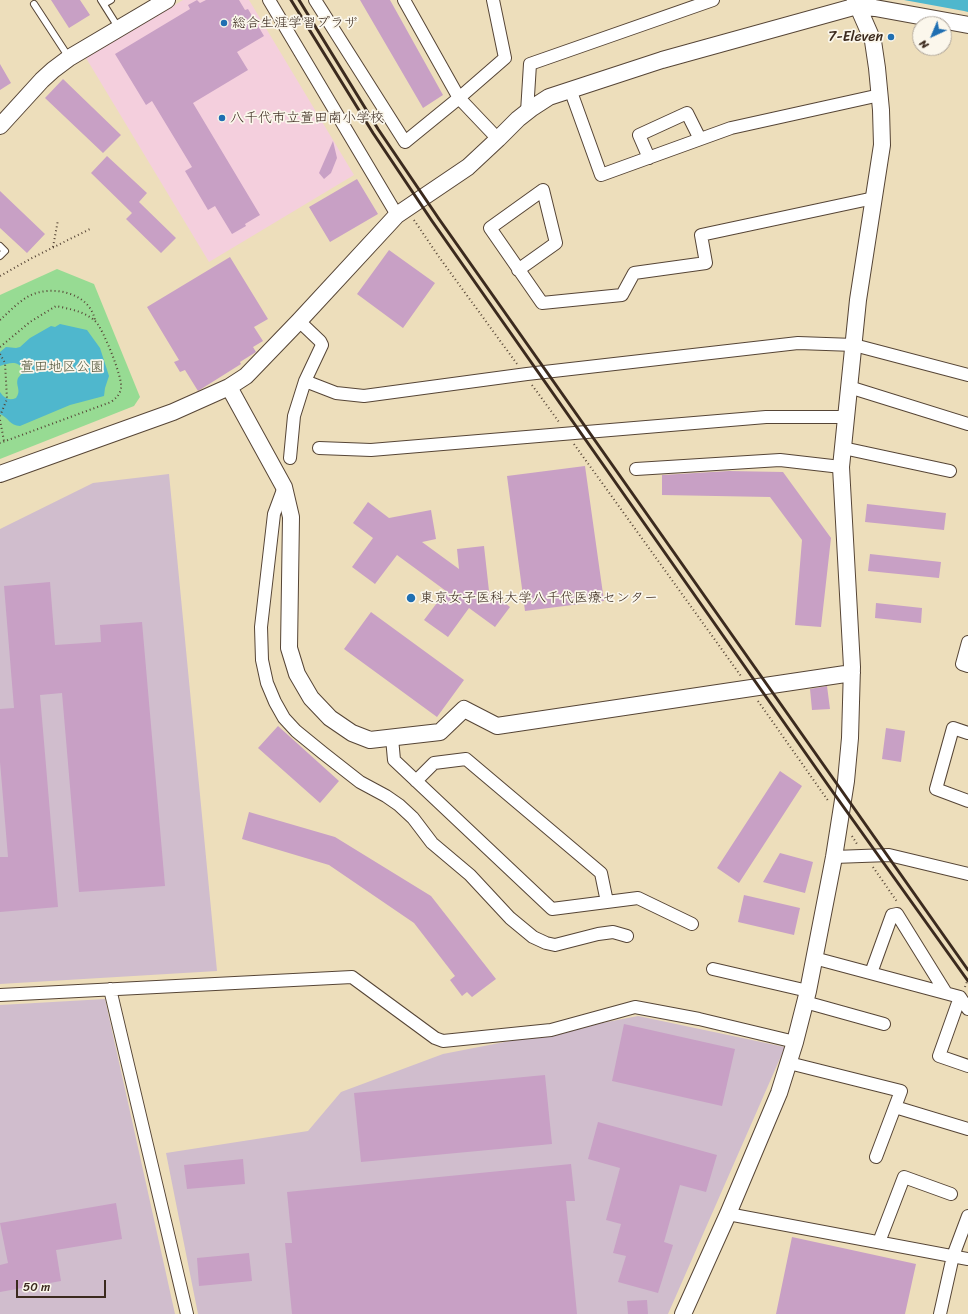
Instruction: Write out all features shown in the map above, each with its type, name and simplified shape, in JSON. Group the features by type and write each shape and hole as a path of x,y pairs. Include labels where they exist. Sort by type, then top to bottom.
{"street":[{"path":"0,126 42,80 69,58 167,0"},
{"path":"269,0 402,212"},
{"path":"404,0 459,98 498,140"},
{"path":"527,112 530,64 712,0"},
{"path":"321,2 405,142 505,58 497,1"},
{"path":"0,474 173,412 229,387 246,376 402,212 468,167 498,140 518,119 549,97 662,60 856,3 968,25"},
{"path":"682,1314 728,1214 779,1093 789,1063 814,958 834,857 846,781 850,738 852,673 842,466 843,448 858,300 882,146 880,94 873,41 856,3"},
{"path":"570,89 601,175 731,128 880,94"},
{"path":"649,158 639,135 687,113 700,139"},
{"path":"518,270 556,243 543,190 490,228 518,270 542,303 622,295 634,274 706,263 701,235 874,198"},
{"path":"290,458 294,416 305,382 322,345 299,321"},
{"path":"305,382 336,393 364,396 524,374 798,342 854,345 968,375"},
{"path":"229,387 284,487 290,517 289,648 297,674 310,698 330,718 352,733 370,740 440,732 464,709 497,726 852,673"},
{"path":"849,387 968,424"},
{"path":"319,448 372,450 766,417 846,417"},
{"path":"843,448 950,472"},
{"path":"636,470 780,460 842,466"},
{"path":"284,487 274,514 261,627 262,660 266,683 284,718 296,731 360,782 400,805 413,818 432,843 470,876 510,918 534,937 546,943 555,945 598,934 613,932 627,936"},
{"path":"968,642 962,664 968,666"},
{"path":"968,733 953,728 936,789 968,801"},
{"path":"392,738 394,760 552,909 638,898 692,924"},
{"path":"416,781 434,763 466,759 601,873 607,902"},
{"path":"834,857 889,855 968,874"},
{"path":"871,973 892,915 897,914 946,993"},
{"path":"814,958 960,997 968,1010"},
{"path":"713,969 806,996 884,1024"},
{"path":"0,995 352,977 435,1038 443,1042 551,1030 635,1007 699,1019 795,1042"},
{"path":"110,989 187,1314"},
{"path":"960,997 939,1056 968,1066"},
{"path":"789,1063 901,1091 876,1157"},
{"path":"895,1107 968,1129"},
{"path":"879,1242 904,1177 951,1194"},
{"path":"728,1214 968,1259"},
{"path":"940,1314 953,1256 968,1216"}],"lane":[{"path":"111,0 102,2 119,28"},
{"path":"34,4 69,58"},
{"path":"0,246 5,251 0,256"}],"path":[{"path":"402,212 439,257 741,677"},
{"path":"53,247 58,220"},
{"path":"0,276 90,229"},
{"path":"0,320 29,296 54,290 68,293 82,300 94,313 95,322"},
{"path":"0,347 30,322 56,306 72,309 81,312 95,322 105,336 122,386 119,395 111,402 0,443"},
{"path":"0,354 5,363 7,399 0,416"},
{"path":"0,420 4,441"},
{"path":"755,696 902,908"}],"shaded area":[{"path":"183,0 249,0 354,175 209,262 86,58"},
{"path":"169,474 217,971 0,984 0,529 93,483"},
{"path":"105,999 175,1314 0,1314 0,1005"},
{"path":"638,1016 785,1047 668,1314 198,1314 166,1153 308,1131 341,1092 443,1054"}],"green space":[{"name":"萱田地区公園","path":"57,269 94,284 140,397 134,406 0,459 0,295"}],"water":[{"path":"904,0 968,0 968,12 964,11"},
{"path":"60,324 87,330 100,348 109,376 104,396 70,405 20,426 14,425 0,414 0,392 7,398 16,398 18,395 17,381 24,370 19,365 13,363 0,366 0,352 6,347 20,347 30,338 51,326 55,327"}],"building":[{"path":"51,0 80,0 90,15 69,28"},
{"path":"197,0 200,3 206,0 239,0 245,10 248,9 264,36 237,52 248,70 193,103 260,215 245,224 246,226 232,234 215,206 208,210 185,171 192,167 152,101 146,105 115,54 190,9 188,5"},
{"path":"360,0 390,0 443,95 423,108"},
{"path":"0,64 11,83 0,90"},
{"path":"63,79 121,135 103,153 45,98"},
{"path":"333,141 337,158 331,173 324,179 319,173"},
{"path":"107,156 147,193 139,202 176,238 161,253 126,219 132,213 91,173"},
{"path":"357,179 378,214 330,242 309,207"},
{"path":"0,191 45,234 27,253 0,228"},
{"path":"389,250 435,283 403,328 357,294"},
{"path":"230,257 268,319 254,327 263,341 253,347 256,352 240,362 241,364 198,391 185,370 180,372 174,362 179,360 147,307"},
{"path":"585,466 604,601 525,611 507,476"},
{"path":"729,471 783,472 831,538 821,627 795,625 802,540 770,497 662,495 662,475"},
{"path":"368,502 389,518 431,510 436,539 422,542 459,569 457,549 484,546 489,591 510,607 495,627 469,608 448,637 424,620 446,591 397,555 375,584 352,567 373,538 353,523"},
{"path":"867,504 946,513 944,530 865,522"},
{"path":"870,554 941,562 939,578 868,571"},
{"path":"50,582 55,645 101,642 100,625 142,622 165,886 79,892 62,693 40,695 58,907 0,912 0,857 8,857 0,762 0,709 14,708 4,586"},
{"path":"876,603 922,608 921,623 875,618"},
{"path":"371,612 464,680 437,717 344,649"},
{"path":"827,686 830,709 812,710 810,689"},
{"path":"278,726 339,781 320,803 258,748"},
{"path":"886,728 905,731 901,762 882,759"},
{"path":"780,771 802,786 739,883 717,868"},
{"path":"249,812 335,837 431,896 496,979 472,997 467,992 462,996 450,980 455,976 414,923 329,865 242,839"},
{"path":"780,853 813,862 805,893 763,882"},
{"path":"744,895 800,908 794,935 738,922"},
{"path":"624,1024 735,1049 722,1106 612,1081"},
{"path":"545,1075 552,1144 361,1162 354,1093"},
{"path":"598,1122 717,1155 706,1192 680,1185 664,1242 673,1245 658,1293 618,1282 626,1256 613,1253 621,1224 606,1220 620,1168 588,1159"},
{"path":"243,1159 245,1184 187,1189 184,1165"},
{"path":"571,1164 575,1201 566,1201 577,1314 292,1314 285,1243 292,1243 287,1192"},
{"path":"116,1203 122,1239 56,1250 61,1281 0,1292 0,1265 8,1263 0,1223"},
{"path":"792,1237 916,1264 905,1314 776,1314"},
{"path":"249,1253 252,1281 199,1286 197,1258"},
{"path":"647,1300 648,1314 628,1314 627,1301"}],"railway":[{"path":"291,0 373,133 432,221 830,788 968,981"},
{"path":"299,0 378,129 439,219 968,970"}],"place":[{"name":"総合生涯学習プラザ","path":"224,23"},
{"name":"7-Eleven","path":"891,37"},
{"name":"八千代市立萱田南小学校","path":"222,118"},
{"name":"東京女子医科大学八千代医療センター","path":"411,598"}]}
